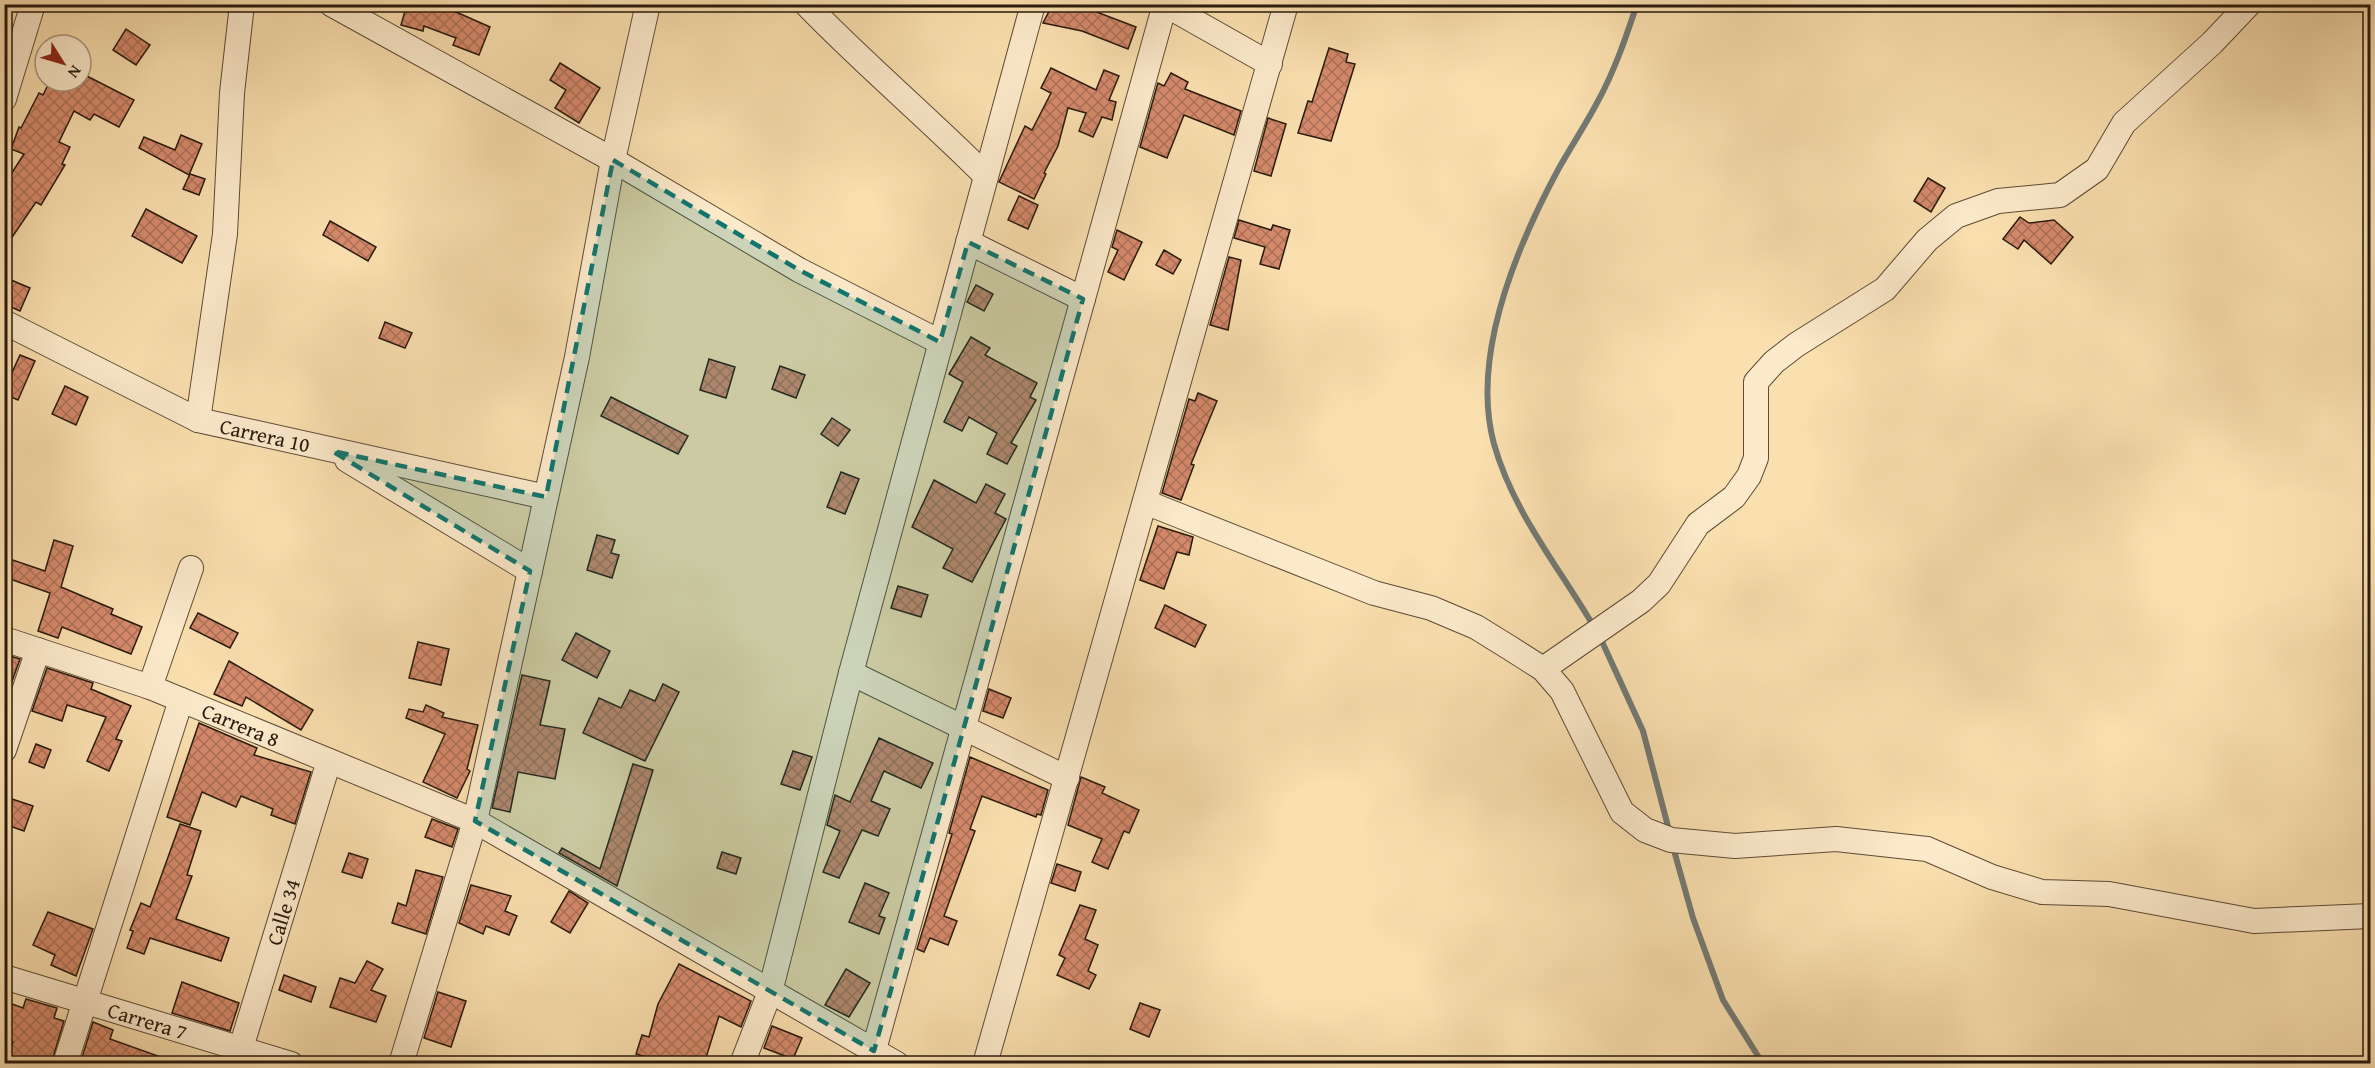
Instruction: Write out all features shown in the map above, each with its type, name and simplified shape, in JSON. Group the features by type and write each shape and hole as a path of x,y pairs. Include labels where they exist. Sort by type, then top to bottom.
{"street":[{"path":"4,99 33,4"},
{"path":"198,420 225,234 232,93 242,4"},
{"path":"331,4 613,160 799,270 939,342"},
{"path":"401,1064 475,821 577,357 613,160 648,4"},
{"path":"806,4 852,53 929,119 986,176"},
{"path":"985,1064 1286,4"},
{"path":"1542,669 1641,602 1659,584 1698,524 1734,497 1749,476 1756,458 1756,382 1774,362 1885,289 1927,240 1956,216 1998,201 2060,195 2097,169 2124,123 2212,43 2249,4"},
{"path":"872,1057 1165,5 1269,64"},
{"path":"742,1064 770,992 851,673 939,342 986,176 1025,8"},
{"path":"968,242 1083,299"},
{"name":"Carrera 10","path":"4,322 198,420 546,497"},
{"path":"332,451 530,571"},
{"path":"1145,502 1374,593 1431,608 1476,627 1542,669 1562,691 1622,812 1645,830 1671,840 1735,846 1836,839 1926,849 1992,878 2042,891 2109,894 2254,921 2370,916"},
{"path":"150,687 191,567"},
{"name":"Carrera 8","path":"4,639 150,687 475,821 770,992 872,1057 897,1064"},
{"path":"4,750 38,650"},
{"path":"851,673 1067,778"},
{"path":"65,1064 181,700"},
{"name":"Calle 34","path":"239,1055 329,761"},
{"name":"Carrera 7","path":"4,977 86,1001 239,1055 291,1064"}],"highlighted area":[{"path":"613,160 799,270 940,342 968,242 1083,299 874,1051 475,821 530,571 332,451 546,497"}],"building":[{"path":"407,4 438,4 490,27 479,55 453,45 456,38 424,26 423,31 401,25"},
{"path":"1053,4 1067,4 1094,11 1136,27 1128,49 1082,31 1043,23"},
{"path":"126,29 150,45 136,65 113,50"},
{"path":"1329,48 1348,54 1346,62 1355,64 1331,141 1298,133 1308,101 1312,102"},
{"path":"560,63 600,88 579,123 555,108 566,90 550,80"},
{"path":"1051,68 1096,90 1104,70 1119,76 1109,100 1116,102 1112,120 1102,117 1093,137 1079,131 1086,113 1068,108 1058,146 1034,199 999,182 1025,126 1032,130 1051,93 1041,88"},
{"path":"1171,73 1188,82 1185,89 1241,111 1234,135 1184,115 1167,158 1140,147 1158,83 1164,86"},
{"path":"93,79 134,100 119,127 94,114 90,120 74,111 59,142 70,147 62,164 65,165 41,205 36,202 4,249 4,185 24,154 11,149 19,127 21,128 39,93 43,95 44,93 93,93"},
{"path":"1268,118 1286,124 1271,176 1254,171"},
{"path":"181,135 202,144 189,175 139,148 144,137 175,150"},
{"path":"190,174 205,179 199,195 183,189"},
{"path":"1928,178 1945,188 1931,212 1914,201"},
{"path":"1019,196 1038,205 1028,229 1008,220"},
{"path":"146,209 197,236 182,263 132,236"},
{"path":"2020,217 2029,223 2054,220 2073,237 2051,264 2024,240 2018,249 2003,239"},
{"path":"1239,220 1271,230 1273,225 1290,230 1279,269 1260,264 1265,247 1234,238"},
{"path":"330,221 376,247 368,261 323,235"},
{"path":"1117,230 1142,242 1124,280 1108,272 1118,250 1112,247"},
{"path":"1164,250 1181,260 1173,274 1156,265"},
{"path":"1229,257 1241,260 1228,330 1210,325"},
{"path":"4,277 30,288 20,311 4,304"},
{"path":"976,285 993,294 984,311 967,302"},
{"path":"385,322 412,333 405,348 379,338"},
{"path":"971,337 990,348 985,355 1037,383 1030,397 1036,400 1011,443 1017,446 1007,464 987,454 997,433 969,417 962,431 944,422 963,382 949,374"},
{"path":"20,355 35,361 18,400 4,394 4,390"},
{"path":"709,359 735,367 726,398 700,390"},
{"path":"780,366 805,375 796,398 772,389"},
{"path":"65,386 88,397 76,425 52,414"},
{"path":"1198,393 1217,401 1191,464 1194,465 1181,500 1162,493 1189,399 1195,401"},
{"path":"611,397 688,436 678,454 601,416"},
{"path":"832,418 850,430 838,446 821,434"},
{"path":"841,472 859,479 845,514 827,507"},
{"path":"934,480 976,503 986,484 1005,494 995,513 1006,519 972,582 943,568 953,549 912,527"},
{"path":"1158,526 1193,537 1189,555 1177,552 1164,589 1140,580"},
{"path":"597,535 615,540 611,553 619,555 612,578 587,570"},
{"path":"54,540 73,546 61,587 113,609 111,614 142,627 131,654 62,627 58,638 38,631 50,593 4,577 4,557 45,571"},
{"path":"898,586 928,595 921,617 891,608"},
{"path":"1165,605 1206,625 1195,647 1155,628"},
{"path":"198,613 238,633 230,648 190,628"},
{"path":"576,633 610,651 597,678 562,660"},
{"path":"418,642 449,649 441,685 409,678"},
{"path":"4,654 20,659 10,687 4,685"},
{"path":"229,661 313,710 301,730 246,697 242,706 214,694"},
{"path":"47,668 93,683 91,689 131,706 116,739 122,741 109,771 87,761 106,717 67,705 62,721 32,711"},
{"path":"522,675 550,681 540,725 565,729 555,779 518,772 510,812 492,808"},
{"path":"663,684 679,692 645,761 583,733 599,698 621,708 630,690 655,701"},
{"path":"989,689 1011,698 1003,718 983,711"},
{"path":"426,705 444,713 442,717 478,725 467,769 470,771 457,798 423,782 445,734 406,718 409,709 423,712"},
{"path":"199,723 257,748 254,755 311,772 295,824 271,815 273,809 241,796 236,807 202,792 190,825 167,817"},
{"path":"879,738 933,763 921,788 884,771 871,801 890,809 878,836 862,830 839,878 823,872 840,831 827,825 835,795 850,802"},
{"path":"36,744 51,750 44,768 29,762"},
{"path":"793,751 812,757 800,790 781,784"},
{"path":"970,757 1048,790 1041,815 1037,814 1036,817 982,796 970,829 975,831 944,916 957,921 948,945 930,938 924,952 917,949 952,834 949,833"},
{"path":"633,764 653,770 617,886 559,853 562,848 600,869"},
{"path":"1081,777 1105,787 1102,793 1139,810 1129,833 1124,831 1108,869 1092,862 1102,839 1068,825"},
{"path":"12,799 33,806 24,831 4,824"},
{"path":"432,819 458,829 452,847 425,837"},
{"path":"180,824 201,831 187,875 192,876 176,919 229,938 221,961 150,938 144,954 127,948 133,931 130,930 141,903 150,907"},
{"path":"722,852 741,858 736,874 717,868"},
{"path":"349,853 368,859 362,878 342,872"},
{"path":"1057,864 1081,872 1075,891 1051,883"},
{"path":"416,870 443,877 426,934 392,923 398,903 406,906"},
{"path":"865,883 889,893 879,916 885,918 879,934 849,922"},
{"path":"471,885 511,896 505,911 517,916 509,935 486,926 483,934 459,923"},
{"path":"569,891 588,903 570,933 551,922"},
{"path":"1080,905 1096,910 1085,939 1098,945 1088,971 1096,975 1089,989 1057,975 1065,958 1059,955"},
{"path":"48,912 93,929 76,976 51,965 55,955 33,945"},
{"path":"367,961 383,969 371,990 386,996 376,1022 330,1007 340,978 355,983"},
{"path":"679,964 751,1001 741,1027 719,1016 704,1064 671,1064 636,1054 642,1035 649,1037 658,1004"},
{"path":"846,969 870,983 849,1017 825,1005"},
{"path":"284,975 316,987 311,1002 279,990"},
{"path":"182,982 239,1003 230,1031 172,1013"},
{"path":"438,992 466,1001 451,1047 424,1038"},
{"path":"26,999 57,1008 54,1018 64,1021 51,1064 6,1064 13,1042 8,1040 11,1032 4,1030 4,1001 23,1008"},
{"path":"1140,1003 1160,1010 1149,1037 1130,1029"},
{"path":"93,1022 113,1030 110,1039 172,1061 172,1064 80,1064"},
{"path":"772,1026 802,1038 793,1059 764,1048"}],"waterway":[{"path":"1594,627 1525,516 1502,469 1494,444 1488,410 1488,374 1493,338 1502,302 1528,231 1543,198 1610,77 1637,4"},
{"path":"1599,635 1643,731 1670,834"},
{"path":"1673,847 1693,918 1723,1000 1763,1064"}]}
